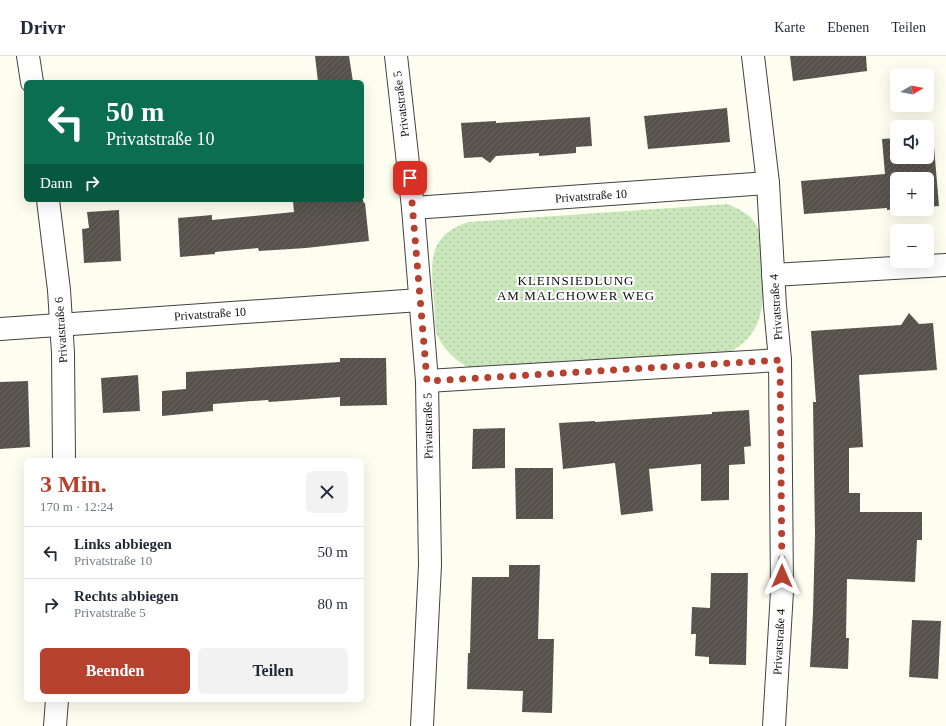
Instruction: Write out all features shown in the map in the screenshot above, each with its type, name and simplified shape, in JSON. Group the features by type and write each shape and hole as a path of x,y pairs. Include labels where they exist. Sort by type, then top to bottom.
{"street":[{"path":"28,56 32,80"},
{"name":"Privatstraße 5","path":"396,56 413,208 427,381 430,565 422,726"},
{"name":"Privatstraße 4","path":"753,56 768,183 773,275 780,360 782,591 774,726"},
{"name":"Privatstraße 10","path":"413,208 768,183"},
{"name":"Privatstraße 6","path":"48,202 62,325 64,458"},
{"path":"773,275 946,265"},
{"name":"Privatstraße 10","path":"0,329 420,300"},
{"path":"427,381 780,360"},
{"path":"55,726 57,702"}],"green space":[{"path":"728,204 746,214 758,227 761,242 763,290 757,325 741,345 728,353 468,368 450,354 437,335 432,264 438,243 445,235 455,228 469,222"}],"building":[{"path":"315,56 349,56 353,80 318,80"},
{"path":"790,56 866,56 867,71 793,81"},
{"path":"727,108 730,142 648,149 644,116"},
{"path":"590,117 592,146 576,147 576,153 539,156 539,153 496,156 490,163 482,157 464,158 461,123 496,121 496,123"},
{"path":"890,138 890,164 934,164 934,147 939,206 934,206 934,172 890,172 890,210 887,210 887,208 804,214 801,181 885,174 882,139"},
{"path":"293,202 364,202 369,241 306,248 259,251 258,248 180,257 178,218 212,215 212,220 294,212"},
{"path":"119,210 121,261 84,263 82,229 89,228 87,212"},
{"path":"909,313 919,324 933,323 937,370 859,375 863,447 849,448 849,493 860,493 860,512 922,512 922,540 917,540 915,582 847,579 846,638 849,638 848,669 810,667 815,534 813,402 816,402 811,331 901,325"},
{"path":"340,358 386,358 387,405 340,406 340,397 269,402 268,400 213,404 213,411 162,416 162,391 186,389 186,372 340,362"},
{"path":"138,375 140,411 103,413 101,378"},
{"path":"28,381 30,447 0,449 0,382"},
{"path":"749,410 751,446 744,447 745,464 729,465 729,500 701,501 701,464 649,469 653,511 621,515 615,463 563,469 559,423 712,414 712,412"},
{"path":"505,428 505,468 472,469 473,429"},
{"path":"515,468 553,468 553,519 516,519"},
{"path":"509,565 540,565 538,639 554,639 552,713 522,712 523,691 467,689 468,653 470,653 472,577 509,577"},
{"path":"711,573 748,573 746,665 709,664 709,657 695,656 696,634 691,634 692,607 710,608"},
{"path":"912,620 941,621 938,679 909,677"}],"district":[{"name":"KLEINSIEDLUNG AM MALCHOWER WEG","path":"576,288"}],"route":[{"path":"410,178 427,381 780,360 782,576"}]}
